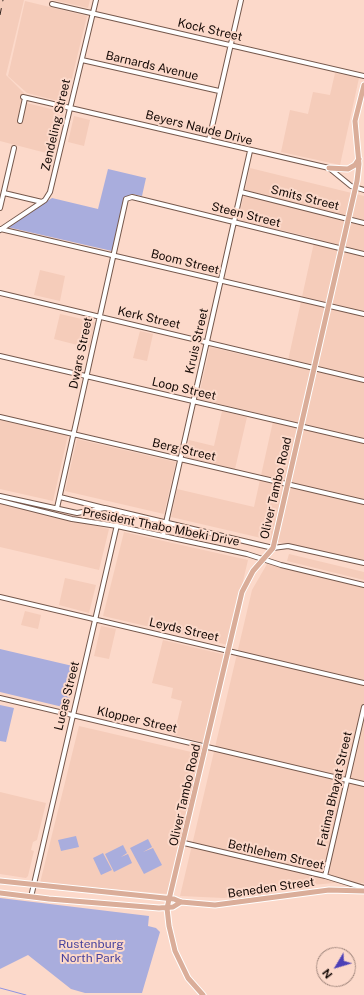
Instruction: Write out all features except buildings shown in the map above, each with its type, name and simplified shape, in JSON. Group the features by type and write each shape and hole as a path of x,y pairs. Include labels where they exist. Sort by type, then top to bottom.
{"main road":[{"name":"Oliver Tambo Road","path":"203,995 188,978 175,951 169,926 167,908 246,584 262,558 273,548 340,248 355,188 359,159 355,121 364,85"},
{"path":"328,168 348,169 355,165 359,159"},
{"name":"Beneden Street","path":"0,881 174,898 180,902 222,905 329,890 364,889"},
{"name":"Beneden Street","path":"0,893 31,897 167,908 173,907 180,902"}],"street":[{"name":"Zendeling Street","path":"0,229 42,202 50,192 96,0"},
{"path":"209,140 241,0"},
{"name":"Kock Street","path":"52,4 364,76"},
{"name":"Barnards Avenue","path":"82,60 219,91"},
{"name":"Beyers Naude Drive","path":"20,121 24,97 328,168 355,188 364,190"},
{"path":"0,208 14,148"},
{"name":"Kruis Street","path":"163,536 222,281 250,150"},
{"name":"Smits Street","path":"241,192 364,223"},
{"path":"4,193 42,202"},
{"name":"Steen Street","path":"126,202 128,198 132,197 364,254"},
{"name":"Dwars Street","path":"57,508 126,202"},
{"name":"Boom Street","path":"0,229 364,314"},
{"name":"Kerk Street","path":"0,293 364,380"},
{"name":"Loop Street","path":"0,356 364,441"},
{"name":"Berg Street","path":"0,417 364,502"},
{"name":"President Thabo Mbeki Drive","path":"0,496 77,513 105,508 273,548 288,546 364,563"},
{"path":"60,497 105,508"},
{"name":"President Thabo Mbeki Drive","path":"0,501 72,519 117,526 262,558 281,565 364,584"},
{"name":"Lucas Street","path":"31,897 120,512"},
{"name":"Leyds Street","path":"0,597 364,683"},
{"name":"Klopper Street","path":"0,698 364,784"},
{"name":"Fatima Bhayat Street","path":"324,876 364,707"},
{"name":"Bethlehem Street","path":"184,843 324,876 364,889"}],"shaded area":[{"path":"0,0 24,0 6,75 24,93 22,102 64,112 54,155 0,141"},
{"path":"53,0 90,0 88,8"},
{"path":"25,1 87,16 66,103 27,93 8,76"},
{"path":"335,73 359,78 340,165 281,152 290,110 308,114 313,92 330,95"},
{"path":"74,116 90,120 84,146 68,142"},
{"path":"250,168 364,196 364,562 171,517 177,489 254,507 274,417 198,399 210,347 287,365 315,238 238,220"},
{"path":"40,270 65,276 60,301 34,295"},
{"path":"60,314 95,322 89,348 54,339"},
{"path":"140,331 153,334 147,361 133,358"},
{"path":"222,411 247,417 235,469 185,457 189,440 214,446"},
{"path":"0,420 68,435 53,501 0,489"},
{"path":"77,439 176,462 164,514 65,491"},
{"path":"0,503 109,529 99,570 0,547"},
{"path":"124,532 248,560 228,645 103,616"},
{"path":"289,554 364,572 364,580 287,561"},
{"path":"267,564 364,588 364,883 346,882 311,885 224,898 180,896 252,590"},
{"path":"65,578 96,585 89,613 59,605"},
{"path":"25,611 41,615 38,629 21,625"},
{"path":"101,626 116,629 109,659 94,656"},
{"path":"163,640 226,655 205,743 174,735 182,701 171,698 173,688 152,683"},
{"path":"79,726 200,754 168,894 40,883"},
{"path":"0,792 46,803 37,840 33,842 31,850 34,851 28,876 26,878 0,874"}],"green space":[{"path":"108,169 146,178 142,196 132,194 124,198 112,251 7,227 52,198 98,209"},
{"path":"0,649 77,667 67,708 0,692"},
{"path":"0,705 14,708 6,742 0,741"},
{"path":"76,836 79,847 61,851 58,840"},
{"path":"148,839 152,847 143,852 153,848 162,865 144,874 130,848"},
{"path":"123,845 127,853 121,857 128,854 132,863 114,872 105,854"},
{"path":"103,853 112,870 101,875 93,858"},
{"name":"Rustenburg North Park","path":"0,898 149,916 148,926 156,928 160,932 142,993 85,993 71,989 28,955 0,969"}],"waterway":[{"path":"0,988 26,995"}],"railway":[{"path":"0,15 3,0"}]}
